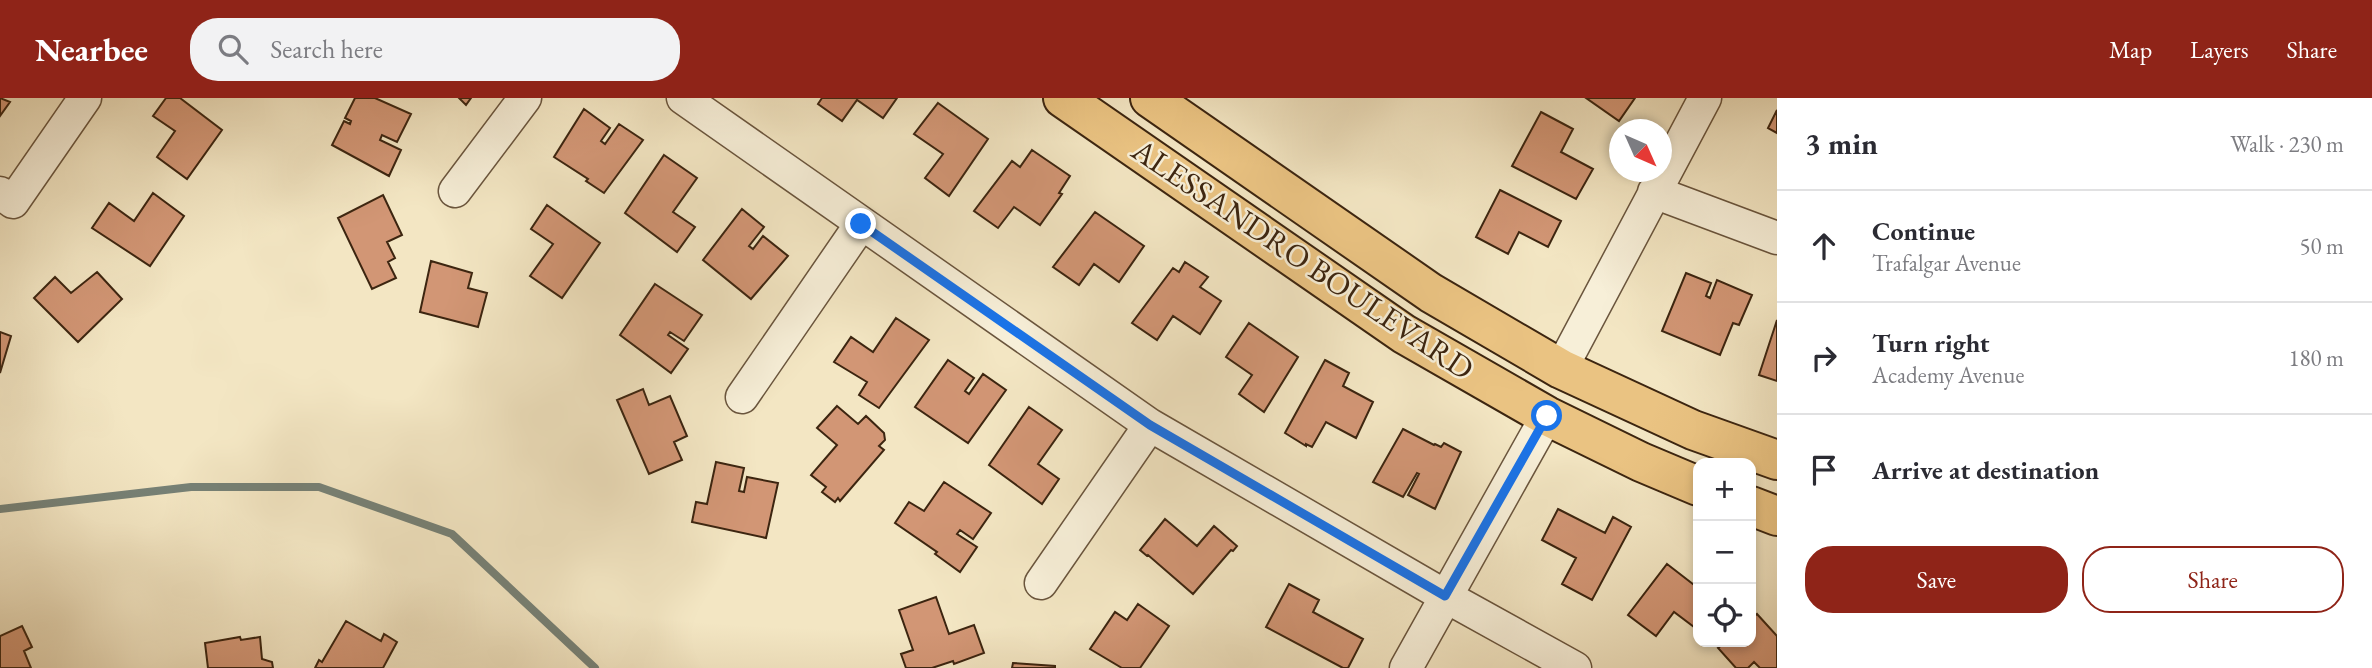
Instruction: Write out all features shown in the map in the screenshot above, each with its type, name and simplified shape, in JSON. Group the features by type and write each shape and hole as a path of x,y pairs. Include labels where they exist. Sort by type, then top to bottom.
{"main road":[{"name":"ALESSANDRO BOULEVARD","path":"1063,98 1404,334 1547,416 1693,484"},
{"name":"ALESSANDRO BOULEVARD","path":"1150,98 1431,293 1561,369 1693,430 1777,460"},
{"path":"1756,508 1777,516"}],"street":[{"path":"7,198 85,98"},
{"path":"455,191 525,98"},
{"path":"683,98 1150,425 1575,668"},
{"path":"1561,369 1705,98"},
{"path":"1654,192 1777,239"},
{"path":"742,397 861,224"},
{"path":"1406,668 1547,416"},
{"path":"1041,583 1150,425"}],"building":[{"path":"0,98 10,102 0,116"},
{"path":"166,98 180,98 222,130 187,179 157,157 175,131 153,116"},
{"path":"355,98 375,98 411,114 397,142 382,135 380,140 401,150 389,176 332,145 344,121 350,124 351,121 345,118"},
{"path":"459,98 471,98 466,105"},
{"path":"822,98 897,98 883,118 857,100 842,121 818,104"},
{"path":"1586,98 1635,98 1620,119 1616,119"},
{"path":"938,103 988,139 949,196 925,178 943,154 914,134"},
{"path":"584,109 610,128 601,141 605,144 619,124 643,140 604,193 554,157"},
{"path":"1777,110 1777,133 1768,128"},
{"path":"1541,112 1573,129 1561,152 1593,169 1576,199 1512,166"},
{"path":"1032,150 1070,176 1059,193 1062,194 1040,225 1014,207 998,228 974,211 1012,161 1020,167"},
{"path":"664,155 697,178 673,212 695,227 677,252 625,213"},
{"path":"1500,190 1561,221 1548,247 1519,232 1508,254 1476,237"},
{"path":"153,193 184,216 150,266 92,228 109,203 134,221"},
{"path":"383,195 402,235 387,242 395,258 388,262 396,278 372,289 338,218"},
{"path":"547,205 600,243 562,298 530,276 553,244 531,229"},
{"path":"742,209 764,227 749,246 753,249 763,236 788,256 751,299 703,260"},
{"path":"1095,212 1144,246 1119,282 1094,264 1079,285 1053,267"},
{"path":"431,261 472,273 468,288 487,293 478,327 420,312"},
{"path":"1185,262 1208,277 1200,287 1221,301 1200,334 1173,316 1157,340 1132,323 1173,268 1179,272"},
{"path":"97,272 122,299 78,342 34,298 55,277 71,293"},
{"path":"1686,273 1711,283 1706,296 1710,298 1717,280 1752,295 1739,325 1733,323 1720,355 1662,331"},
{"path":"655,284 702,315 684,341 670,332 668,335 688,349 671,373 620,335"},
{"path":"896,318 929,340 879,408 859,395 867,382 834,362 851,337 873,352"},
{"path":"1777,320 1777,381 1759,375"},
{"path":"1249,323 1298,357 1264,412 1239,394 1252,375 1226,357"},
{"path":"0,332 11,336 0,373"},
{"path":"948,360 974,378 965,391 969,394 983,374 1006,390 968,443 915,407"},
{"path":"1325,360 1349,373 1343,386 1373,402 1356,438 1326,422 1312,447 1306,446 1285,433"},
{"path":"643,389 649,405 670,396 687,436 674,442 682,460 649,474 617,400"},
{"path":"837,406 858,424 866,416 884,433 885,440 879,446 884,450 840,501 838,498 835,502 822,492 826,487 811,475 837,445 817,428"},
{"path":"1029,407 1062,430 1038,464 1059,479 1042,504 989,465"},
{"path":"1403,429 1434,445 1441,447 1444,443 1461,452 1435,509 1408,495 1419,474 1417,473 1403,497 1373,482"},
{"path":"716,462 744,468 739,491 744,492 747,477 778,483 766,538 692,522 696,502 707,504"},
{"path":"944,482 991,513 973,539 960,530 957,534 977,547 960,572 935,554 937,552 895,523 909,502 924,511"},
{"path":"1558,509 1605,533 1613,517 1631,527 1592,600 1562,584 1576,558 1542,540"},
{"path":"1165,519 1197,546 1214,526 1237,546 1193,594 1140,550"},
{"path":"1667,564 1693,584 1693,626 1674,612 1656,636 1628,615"},
{"path":"1289,584 1319,600 1313,612 1363,639 1348,668 1343,668 1266,627"},
{"path":"936,597 949,634 974,625 984,653 954,664 953,661 932,668 906,668 901,654 913,650 899,610"},
{"path":"1138,604 1169,626 1140,668 1122,668 1090,649 1115,612 1127,620"},
{"path":"1756,615 1777,636 1777,668 1760,668 1754,662 1748,668 1736,668 1718,648 1756,647"},
{"path":"346,621 381,641 384,634 397,642 383,668 315,668 319,660 322,662"},
{"path":"22,626 32,647 24,651 31,668 0,668 0,636"},
{"path":"240,637 241,640 260,637 262,659 272,662 273,668 208,668 205,643"},
{"path":"1013,663 1055,666 1055,668 1012,668"}],"waterway":[{"path":"0,509 191,487 319,487 452,534 595,668"}],"route":[{"path":"861,224 1150,425 1445,596 1547,416"}]}
